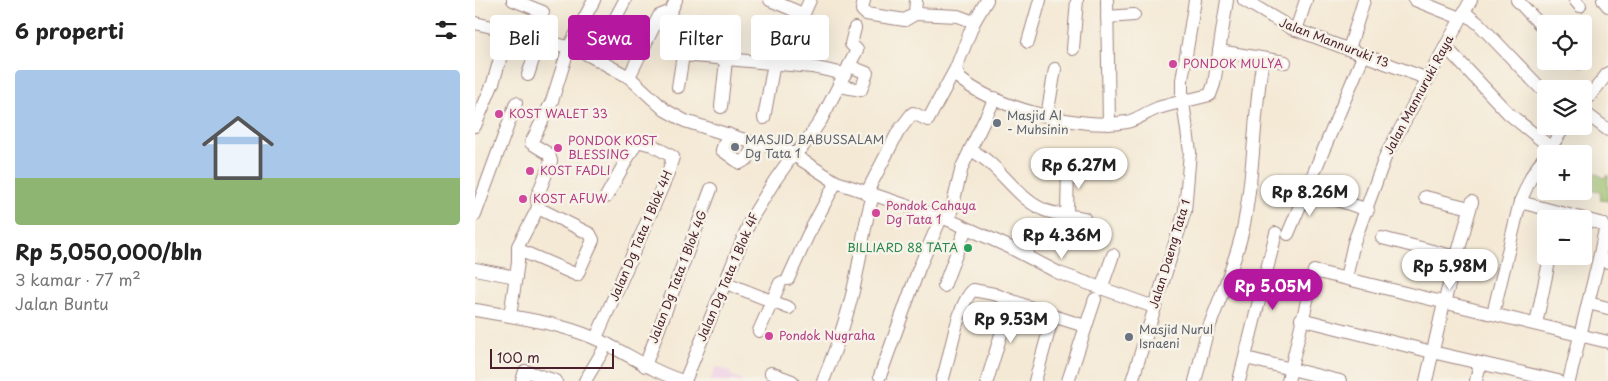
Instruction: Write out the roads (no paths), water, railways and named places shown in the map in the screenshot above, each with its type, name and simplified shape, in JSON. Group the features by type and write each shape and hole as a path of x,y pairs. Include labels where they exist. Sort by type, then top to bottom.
{"street":[{"path":"513,0 543,12"},
{"path":"586,15 594,0"},
{"path":"617,15 625,0"},
{"path":"629,77 659,16 671,11 676,0"},
{"path":"770,0 803,14 810,0"},
{"path":"864,0 862,10 866,14 905,20 915,14 958,16 974,22"},
{"path":"915,14 916,0"},
{"path":"823,381 842,333 851,297 870,195 898,132 913,112 933,119 974,22 987,0"},
{"path":"1028,42 1040,0"},
{"path":"1073,49 1077,0"},
{"path":"1107,0 1109,124"},
{"name":"Jalan Daeng Tata 1","path":"1132,381 1185,211 1189,152 1182,98 1189,29 1195,0"},
{"path":"956,68 957,75 962,81 995,98 1047,116 1109,124 1128,122 1182,98 1210,95 1213,91 1227,0"},
{"name":"Jalan Mannuruki 13","path":"1244,0 1280,23 1296,30 1428,78"},
{"path":"1296,30 1306,0"},
{"path":"1349,48 1364,0"},
{"path":"1415,0 1462,15 1479,24 1537,85"},
{"name":"Jalan Mannuruki Raya","path":"1346,278 1354,242 1386,156 1471,0"},
{"path":"1517,0 1537,21"},
{"path":"1603,0 1608,6"},
{"path":"1107,17 1134,15"},
{"path":"475,23 490,27"},
{"name":"Jalan Dg Tata 1 Blok 4F","path":"684,381 757,208 777,176 817,127 840,86 857,48 851,44 855,28"},
{"path":"1445,46 1509,113 1548,145"},
{"path":"511,316 520,240 538,208 537,197 551,157 549,154 532,146 532,140 552,101 568,50"},
{"path":"1219,51 1285,62"},
{"path":"1239,381 1282,234 1307,190 1364,54"},
{"path":"1195,381 1208,333 1221,302 1243,229 1249,196 1252,150 1256,125 1256,99 1263,59"},
{"path":"475,126 493,83 500,60"},
{"path":"528,75 533,60"},
{"path":"600,60 629,77 659,105 673,115 755,143 777,147 796,155 836,182 945,219 1027,256 1098,294 1154,307"},
{"path":"678,60 678,87"},
{"path":"721,106 726,60 867,73 861,90 840,86"},
{"path":"763,118 774,63"},
{"path":"1047,116 1055,69"},
{"path":"1592,93 1608,74"},
{"path":"880,376 919,268 945,219 958,177 995,98"},
{"path":"475,216 516,102"},
{"path":"1592,118 1608,130"},
{"path":"729,134 722,150 740,163 747,159 755,143"},
{"name":"Jalan Dg Tata 1 Blok 4H","path":"601,338 673,157 652,145 637,140 606,197"},
{"path":"970,150 987,159 1035,206 1048,212 1084,218"},
{"path":"1067,214 1068,166"},
{"path":"1493,314 1520,202 1537,167"},
{"path":"759,331 772,302 836,182"},
{"name":"Jalan Dg Tata 1 Blok 4G","path":"645,366 711,189"},
{"path":"1307,190 1367,210"},
{"path":"1425,196 1471,205 1456,257 1426,381"},
{"path":"1520,202 1603,224 1605,229 1603,261 1588,302 1569,381"},
{"path":"519,250 575,278 593,240 593,235 538,208"},
{"path":"944,286 966,228"},
{"path":"1027,256 1030,237 1035,228"},
{"path":"1382,238 1456,257"},
{"path":"1068,381 1085,326 1113,256"},
{"path":"1535,324 1548,265"},
{"path":"475,269 516,277"},
{"path":"1290,375 1301,319 1314,271 1444,304 1608,342"},
{"path":"726,283 789,308"},
{"path":"942,381 968,293 977,289 1085,326"},
{"path":"987,381 1011,301"},
{"path":"1588,302 1608,308"},
{"path":"475,310 563,327 601,338 645,366 684,381"},
{"path":"1035,381 1053,316"},
{"path":"1301,319 1480,363 1523,377 1558,381"},
{"path":"585,381 601,338"},
{"path":"1246,358 1290,375 1336,381"},
{"path":"1476,381 1480,363"},
{"path":"522,381 525,371 556,381"},
{"path":"771,373 792,381"}],"place":[{"name":"PONDOK MULYA","path":"1173,64"},
{"name":"KOST WALET 33","path":"499,114"},
{"name":"Masjid Al - Muhsinin","path":"997,123"},
{"name":"MASJID BABUSSALAM Dg Tata 1","path":"735,147"},
{"name":"PONDOK KOST BLESSING","path":"558,148"},
{"name":"KOST FADLI","path":"530,171"},
{"name":"KOST AFUW","path":"523,199"},
{"name":"Pondok Cahaya Dg Tata 1","path":"876,213"},
{"name":"BILLIARD 88 TATA","path":"968,248"},
{"name":"Pondok Nugraha","path":"769,336"},
{"name":"Masjid Nurul Isnaeni","path":"1129,337"}]}
